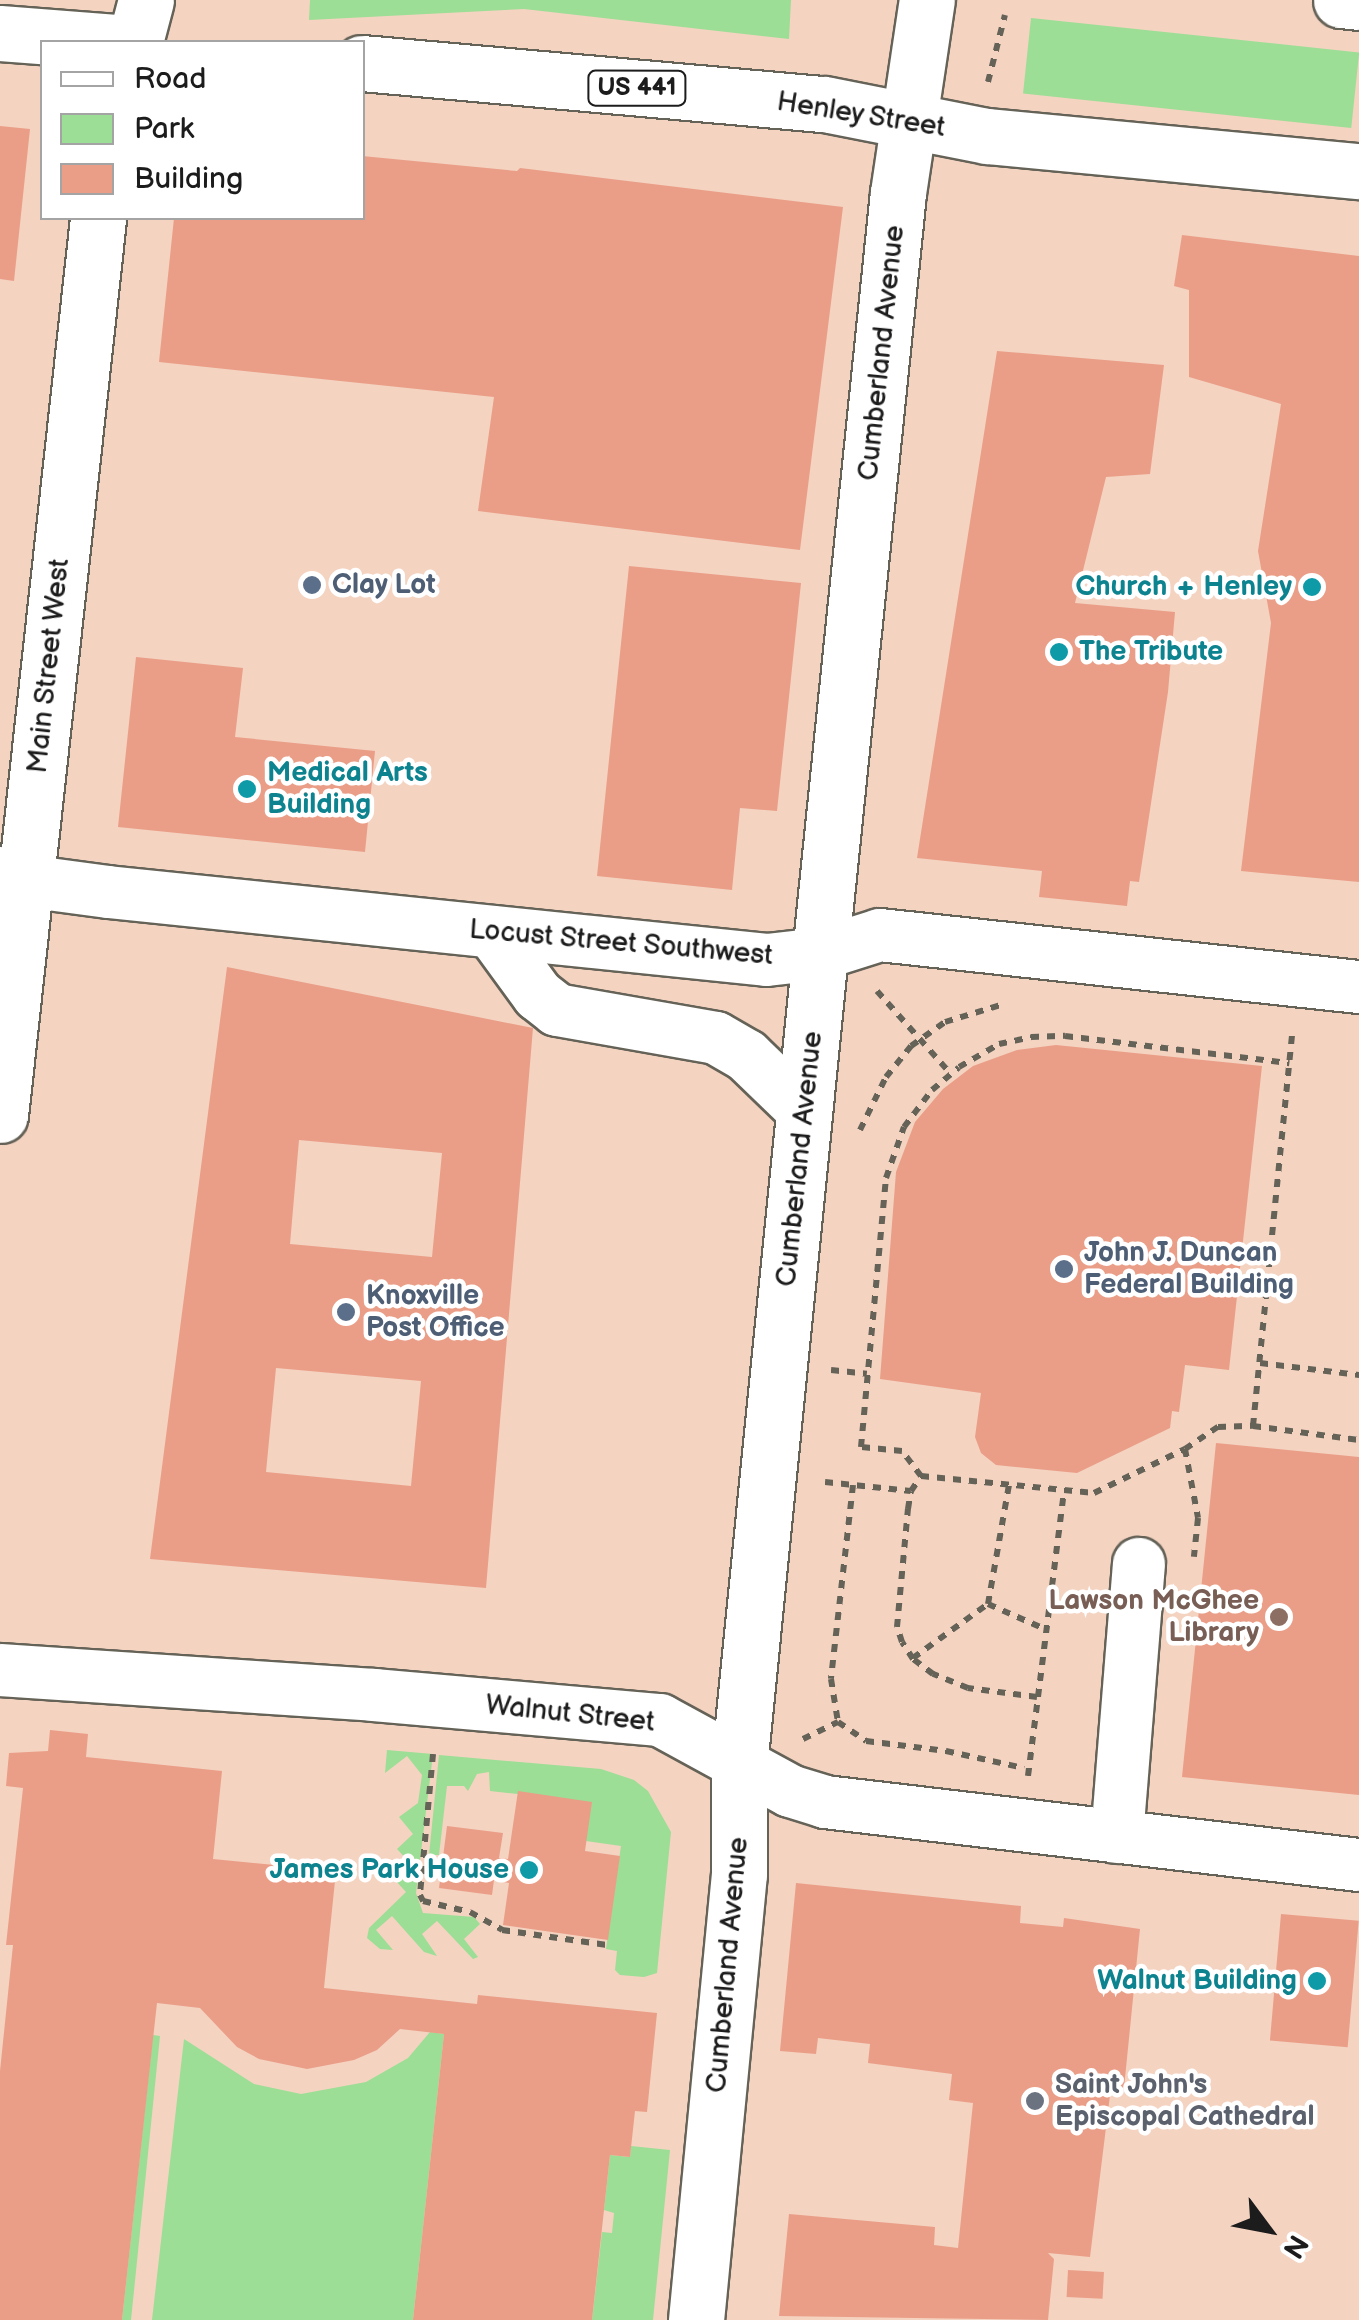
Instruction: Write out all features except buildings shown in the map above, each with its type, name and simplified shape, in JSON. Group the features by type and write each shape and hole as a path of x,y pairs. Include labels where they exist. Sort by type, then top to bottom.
{"main road":[{"path":"136,40 146,0"},
{"name":"Cumberland Avenue","path":"696,2320 740,1874 740,1765 804,1111 898,193 927,0"},
{"path":"1341,0 1359,2"},
{"path":"0,33 90,40"},
{"name":"Henley Street","path":"365,63 824,104 987,136 1359,171"},
{"name":"Main Street West","path":"0,1115 13,877 98,220"}],"street":[{"name":"Locust Street Southwest","path":"13,877 766,960 820,954 880,936 1359,988"},
{"path":"492,932 538,995 557,1010 716,1038 747,1056 804,1111"},
{"path":"1116,1836 1139,1564"},
{"name":"Walnut Street","path":"0,1670 374,1695 660,1720 790,1791 824,1802 1359,1866"}],"path":[{"path":"988,84 1005,16"},
{"path":"873,987 951,1074"},
{"path":"854,1142 886,1077 920,1040 944,1022 975,1010 1015,1002"},
{"path":"1253,1426 1292,1027"},
{"path":"1289,1063 1065,1036 1031,1038 999,1044 932,1090 904,1127 886,1178 861,1446 902,1451 921,1476 1094,1493 1185,1450 1218,1427 1253,1426 1359,1440"},
{"path":"1260,1363 1359,1375"},
{"path":"830,1370 868,1374"},
{"path":"921,1476 911,1491 897,1627 913,1659 933,1674 968,1688 1037,1696"},
{"path":"825,1482 911,1491"},
{"path":"913,1659 988,1604 1010,1484"},
{"path":"853,1485 830,1680 838,1722 866,1741 946,1751 1029,1770 1122,1778"},
{"path":"1027,1787 1064,1490"},
{"path":"988,1604 1047,1630"},
{"path":"794,1743 838,1722"},
{"path":"434,1748 420,1895 423,1901 470,1912 502,1930 607,1945"}],"shaded area":[{"path":"0,0 1359,0 1359,2320 0,2320"}],"green space":[{"path":"310,0 791,0 789,39 524,9 309,20"},
{"path":"1031,18 1359,52 1351,128 1023,94"},
{"path":"387,1750 433,1754 416,1893 423,1913 474,1917 480,1924 464,1939 478,1957 473,1959 437,1921 422,1934 437,1956 424,1952 392,1916 376,1930 393,1950 380,1949 367,1938 369,1928 406,1892 395,1880 412,1865 397,1849 413,1834 399,1817 418,1803 422,1775 407,1756 385,1773"},
{"path":"439,1755 601,1769 634,1780 648,1791 671,1832 657,1973 644,1977 620,1975 615,1970 617,1951 606,1949 621,1846 586,1841 518,1794 490,1791 489,1772 477,1774 468,1791 464,1786 447,1786 439,1855 429,1855"},
{"path":"430,2032 444,2034 413,2320 152,2320 184,2039 254,2084 301,2094 366,2082 408,2058"},
{"path":"153,2035 160,2036 131,2320 122,2320"},
{"path":"631,2146 670,2150 653,2320 592,2320 602,2232 612,2233 614,2213 604,2210 610,2155 630,2157"}],"place":[{"name":"Clay Lot","path":"312,585"},
{"name":"Church + Henley","path":"1312,587"},
{"name":"The Tribute","path":"1059,652"},
{"name":"Medical Arts Building","path":"247,789"},
{"name":"John J. Duncan Federal Building","path":"1064,1269"},
{"name":"Knoxville Post Office","path":"346,1312"},
{"name":"Lawson McGhee Library","path":"1279,1617"},
{"name":"James Park House","path":"529,1870"},
{"name":"Walnut Building","path":"1317,1981"},
{"name":"Saint John's Episcopal Cathedral","path":"1035,2101"}]}
